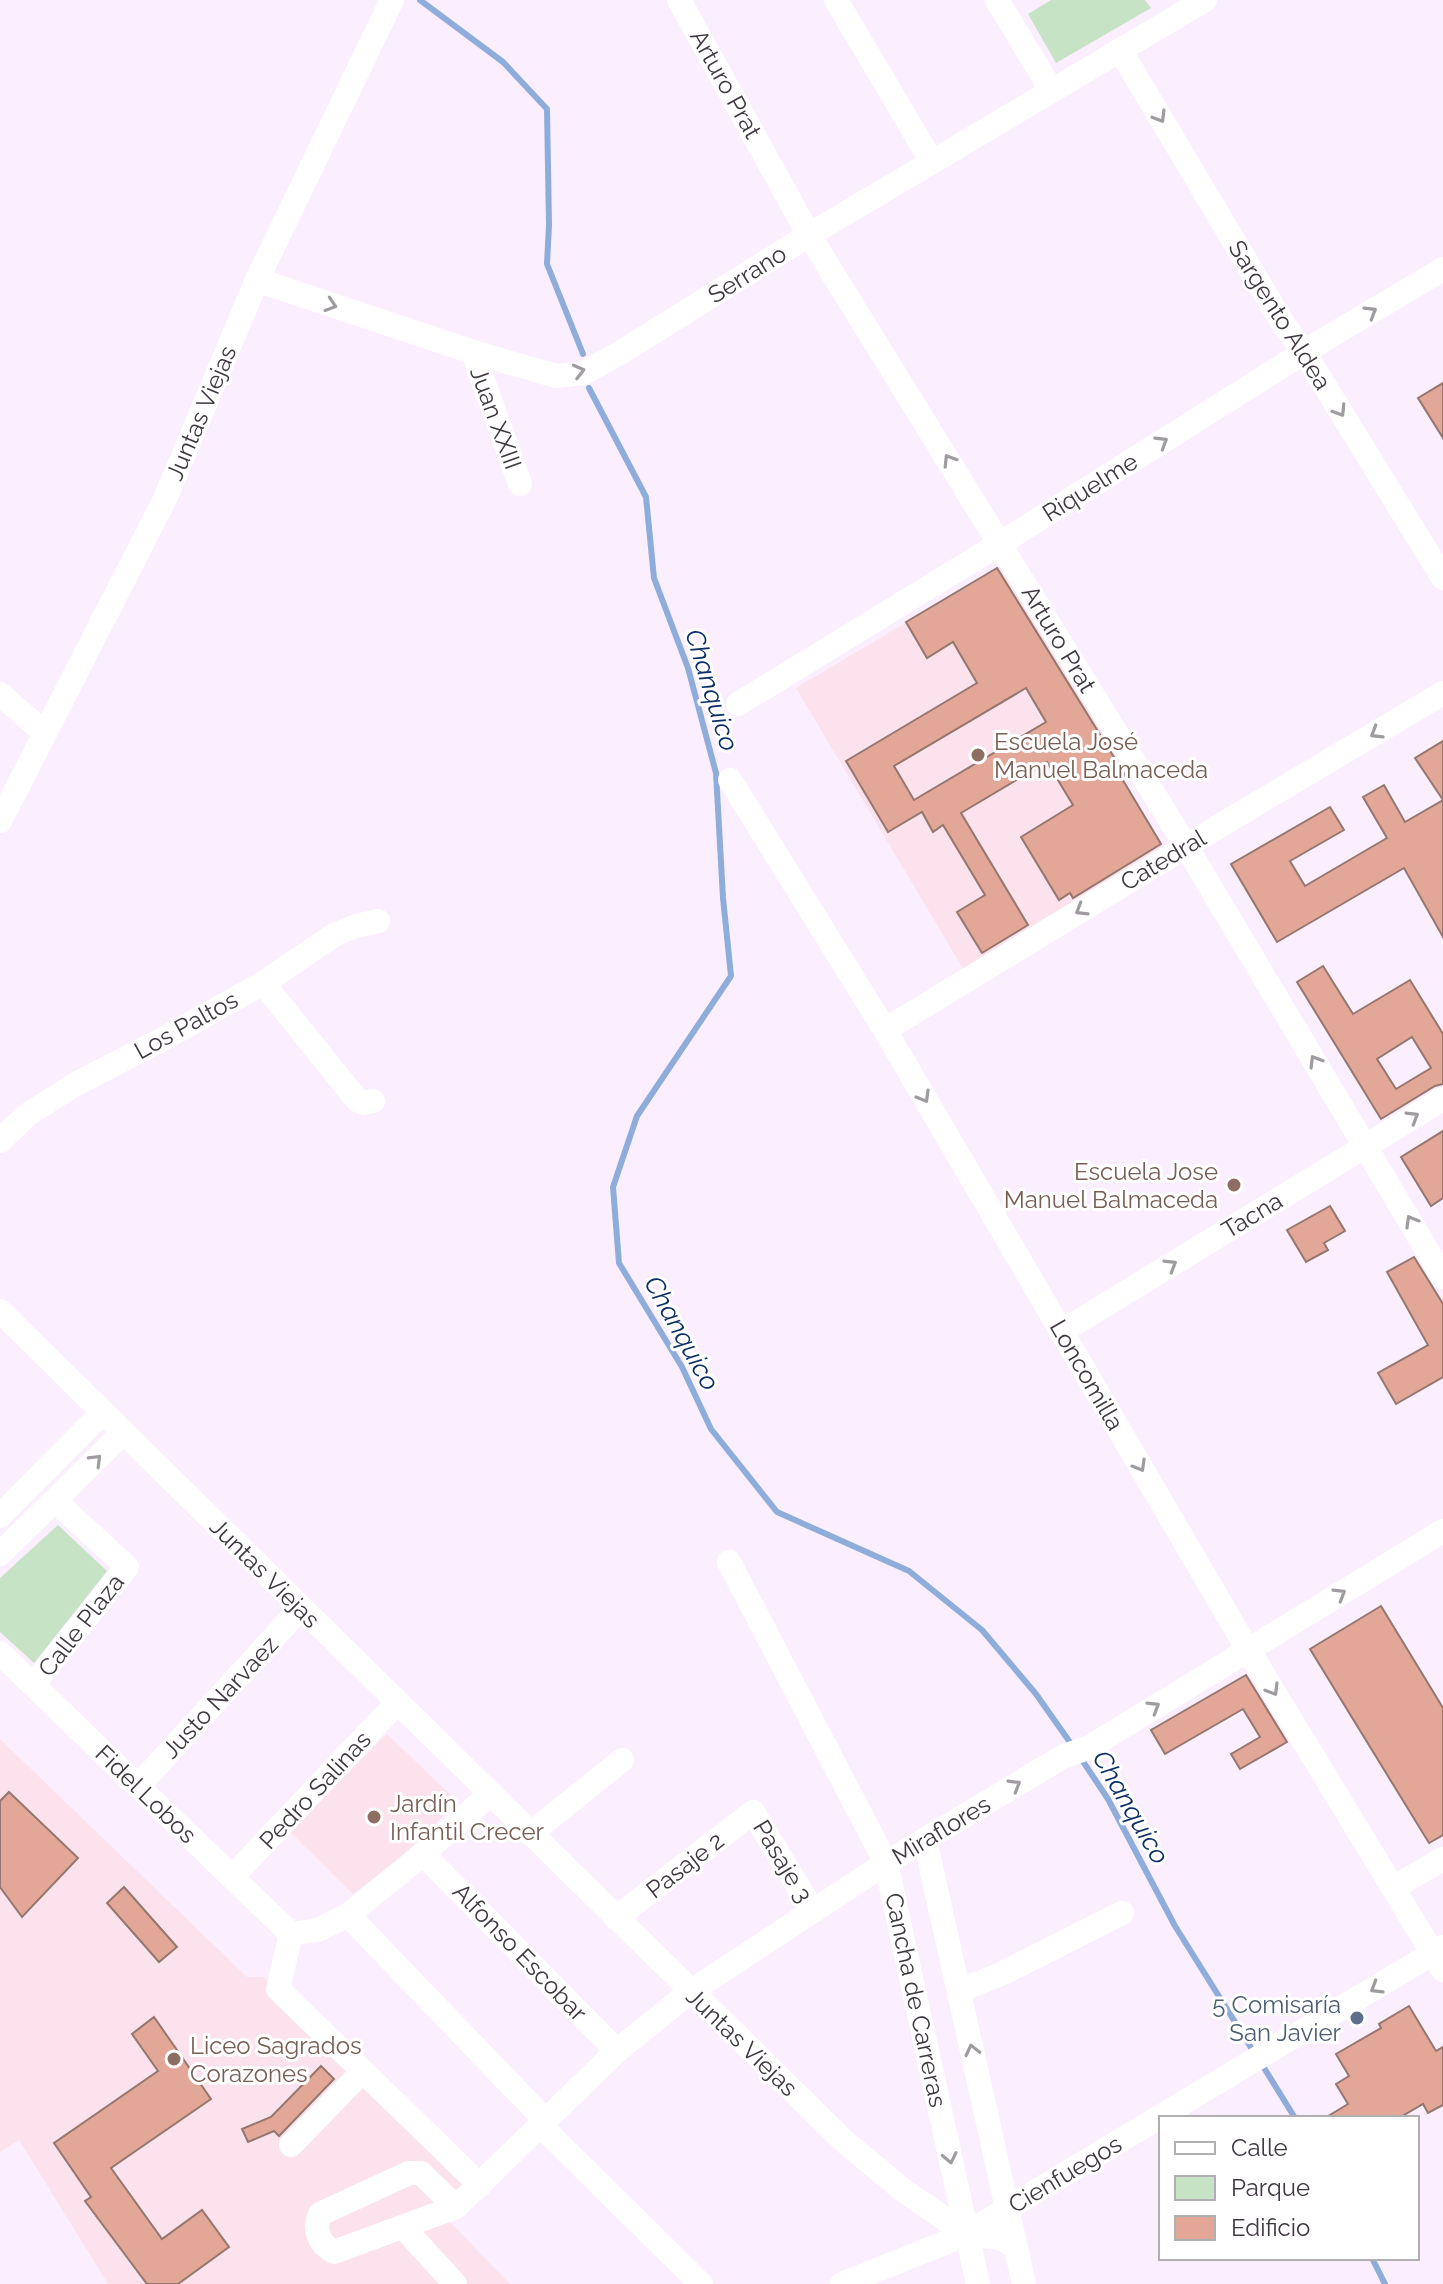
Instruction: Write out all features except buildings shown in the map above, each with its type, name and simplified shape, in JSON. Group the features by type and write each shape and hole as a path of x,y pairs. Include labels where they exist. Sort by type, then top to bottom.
{"street":[{"name":"Juntas Viejas","path":"0,821 165,499 257,280 392,0"},
{"path":"836,0 932,162"},
{"path":"997,0 1052,91"},
{"name":"Serrano","path":"257,280 473,352 556,376 584,373 1120,50 1169,9 1205,0"},
{"name":"Arturo Prat","path":"688,3 809,235 1186,846 1443,1277"},
{"name":"Sargento Aldea","path":"1120,50 1284,325 1304,352 1443,578"},
{"name":"Riquelme","path":"738,704 1443,269"},
{"name":"Juan XXIII","path":"473,352 520,484"},
{"name":"Catedral","path":"885,1030 1443,693"},
{"path":"0,694 45,733"},
{"name":"Loncomilla","path":"730,780 885,1030 1248,1650 1393,1888 1440,1957"},
{"name":"Los Paltos","path":"0,1141 27,1115 74,1085 263,983 334,935 378,921"},
{"path":"263,983 357,1100 364,1103 373,1101"},
{"name":"Tacna","path":"1061,1332 1443,1099"},
{"name":"Juntas Viejas","path":"0,1311 844,2141 904,2191 967,2234"},
{"path":"0,1516 102,1413"},
{"path":"0,1554 123,1433"},
{"name":"Calle Plaza","path":"33,1685 127,1567 55,1501"},
{"name":"Miraflores","path":"456,2207 617,2051 690,1992 886,1863 1064,1756 1088,1748 1443,1531"},
{"name":"Cancha de Carreras","path":"729,1562 886,1863 978,2284"},
{"name":"Justo Narvaez","path":"138,1786 301,1608"},
{"name":"Fidel Lobos","path":"0,1653 291,1934"},
{"name":"Pedro Salinas","path":"232,1877 397,1703"},
{"path":"530,1834 622,1760"},
{"path":"480,2185 278,1989 291,1934 318,1930 348,1915 490,1794"},
{"name":"Pasaje 3","path":"753,1812 813,1911"},
{"name":"Pasaje 2","path":"616,1918 753,1812"},
{"name":"Cancha de Carreras","path":"925,1840 1024,2284"},
{"name":"Alfonso Escobar","path":"423,1854 617,2051"},
{"path":"1393,1888 1443,1859"},
{"path":"959,1991 1001,1974 1122,1913"},
{"path":"348,1915 542,2123 701,2284"},
{"name":"Cienfuegos","path":"1164,2116 1278,2047 1440,1957"},
{"path":"291,2145 362,2072"},
{"name":"Cienfuegos","path":"842,2284 967,2234 1159,2119"},
{"path":"409,2173 421,2173 456,2207 334,2252 316,2233 320,2214 409,2173"},
{"path":"403,2227 455,2284"},
{"path":"967,2234 1000,2238 1016,2247"}],"shaded area":[{"name":"Escuela José Manuel Balmaceda","path":"1006,563 1130,772 1121,778 1166,852 965,972 796,688"},
{"name":"Jardín Infantil Crecer","path":"387,1734 458,1802 400,1858 353,1894 289,1831"},
{"name":"Liceo Sagrados Corazones","path":"0,1739 247,1977 263,1977 477,2185 448,2220 510,2284 108,2284 19,2140 0,2152"}],"green space":[{"path":"1051,0 1145,0 1151,8 1056,63 1028,14"},
{"path":"58,1525 107,1571 34,1663 0,1632 0,1578"}],"waterway":[{"path":"420,0 503,62 547,109 547,264 583,354"},
{"name":"Chanquico","path":"589,388 646,497 654,578 688,668 716,773 731,976 637,1116 613,1187 619,1263 682,1367 711,1429 777,1512 909,1571 982,1630 1036,1694 1074,1748"},
{"name":"Chanquico","path":"1080,1757 1108,1799 1175,1926 1255,2054"},
{"name":"Chanquico","path":"1261,2063 1294,2116"},
{"name":"Chanquico","path":"1373,2260 1385,2284"}],"place":[{"name":"Escuela José Manuel Balmaceda","path":"978,755"},
{"name":"Escuela Jose Manuel Balmaceda","path":"1234,1185"},
{"name":"Jardín Infantil Crecer","path":"374,1817"},
{"name":"5 Comisaría San Javier","path":"1357,2018"},
{"name":"Liceo Sagrados Corazones","path":"174,2059"}]}
